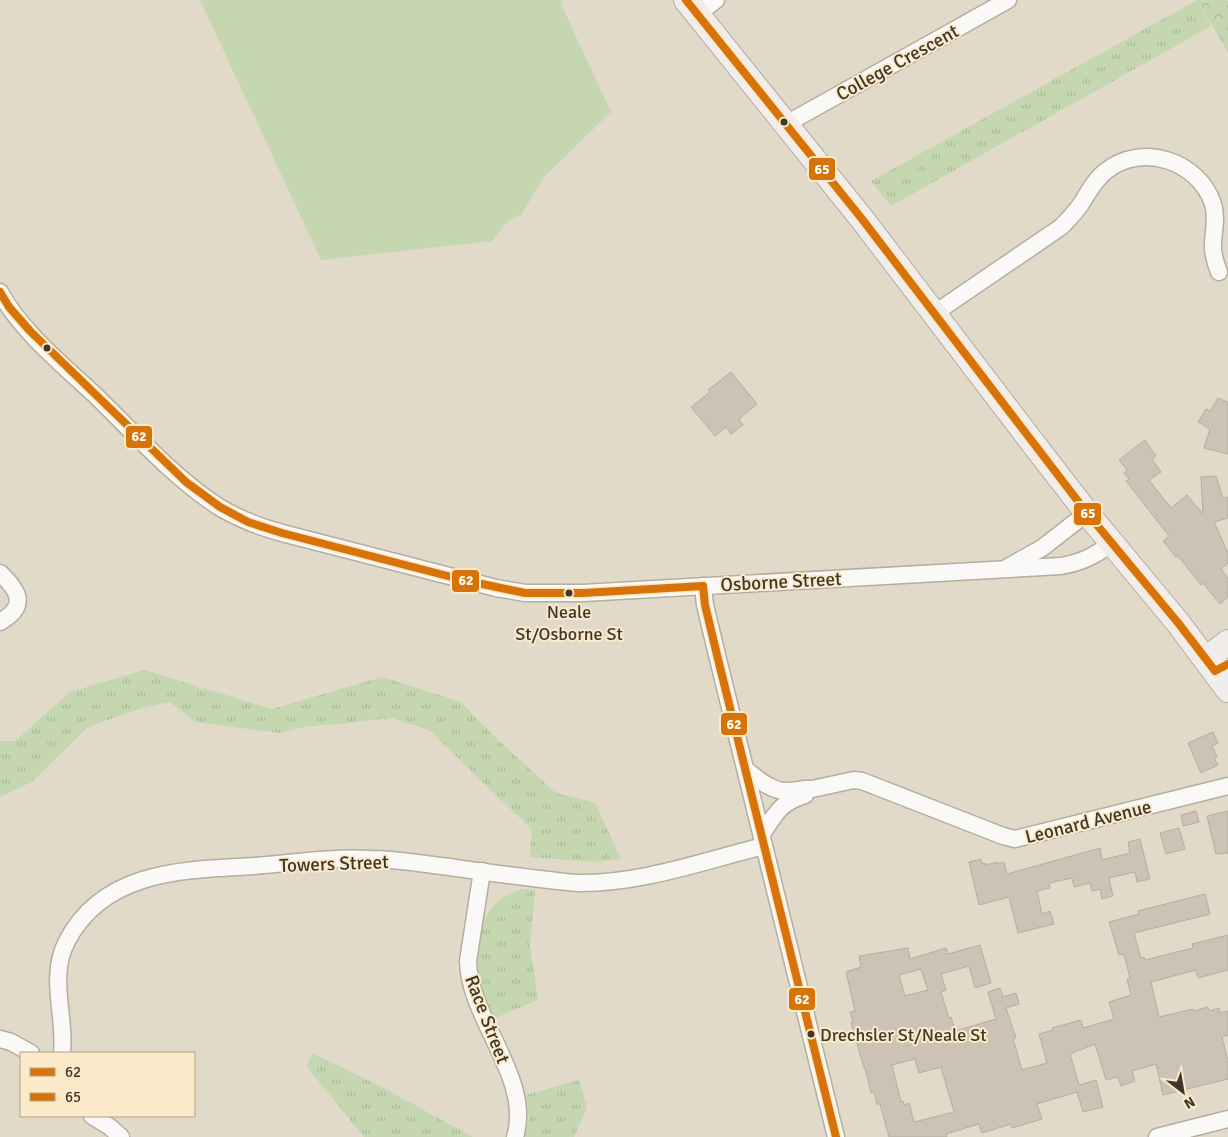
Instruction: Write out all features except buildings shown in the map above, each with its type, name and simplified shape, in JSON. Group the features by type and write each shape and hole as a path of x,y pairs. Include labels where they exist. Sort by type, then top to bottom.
{"street":[{"path":"716,0 692,7 935,313 1087,513 1219,671"},
{"name":"College Crescent","path":"786,124 1008,0"},
{"path":"935,313 1060,227 1076,211 1090,189 1106,171 1121,162 1140,157 1158,158 1173,162 1191,172 1204,186 1211,199 1215,214 1213,248 1218,272"},
{"name":"Osborne Street","path":"0,292 5,310 166,464 220,508 248,522 282,533 496,588 525,592 583,594 1061,566 1077,564 1090,558 1112,543"},
{"name":"Osborne Street","path":"1004,569 1042,548 1087,513"},
{"path":"0,573 11,583 19,599 12,613 0,622"},
{"path":"702,586 708,620 836,1137"},
{"path":"1219,671 1228,642"},
{"name":"Leonard Avenue","path":"746,770 779,791 812,789 854,780 862,781 1015,839 1226,787"},
{"name":"Leonard Avenue","path":"763,840 782,806 794,798 808,794 812,789"},
{"name":"Towers Street","path":"62,1052 62,1030 57,980 66,942 78,924 94,907 130,884 149,877 190,870 354,859 394,860 577,884 608,882 678,868 763,840"},
{"name":"Race Street","path":"482,871 468,961 468,973 474,993 506,1065 514,1091 518,1114 515,1137"},
{"path":"0,1039 11,1042 29,1052"},
{"path":"0,1043 20,1057"},
{"path":"94,1117 110,1127"},
{"path":"1157,1137 1228,1119"}],"green space":[{"path":"200,0 563,0 560,2 611,112 544,177 521,215 508,221 492,241 321,260"},
{"path":"1197,0 1211,26 891,206 871,181"},
{"path":"1197,0 1228,0 1228,52"},
{"path":"144,670 272,709 382,677 461,702 494,736 556,793 595,803 621,859 594,862 530,857 532,830 429,730 391,718 309,726 280,733 195,722 170,702 148,706 88,727 32,782 0,797 0,741 15,741 70,692"},
{"path":"521,889 535,890 530,945 538,1000 493,1019 480,991 477,979 478,948 482,927 489,911 496,903"},
{"path":"312,1053 382,1087 473,1137 364,1137 307,1067"},
{"path":"579,1080 587,1107 574,1137 524,1137 529,1120 526,1095"}],"transit line":[{"name":"65","path":"686,0 862,219 1087,513 1179,624 1215,671 1228,664"},
{"name":"62","path":"0,292 9,307 30,331 186,482 220,507 248,522 282,533 463,580 525,593 583,593 703,586"},
{"name":"62","path":"703,586 705,605 717,655 836,1137"}],"place":[{"name":"Neale St/Osborne St","path":"569,593"},
{"name":"Drechsler St/Neale St","path":"811,1034"}]}
